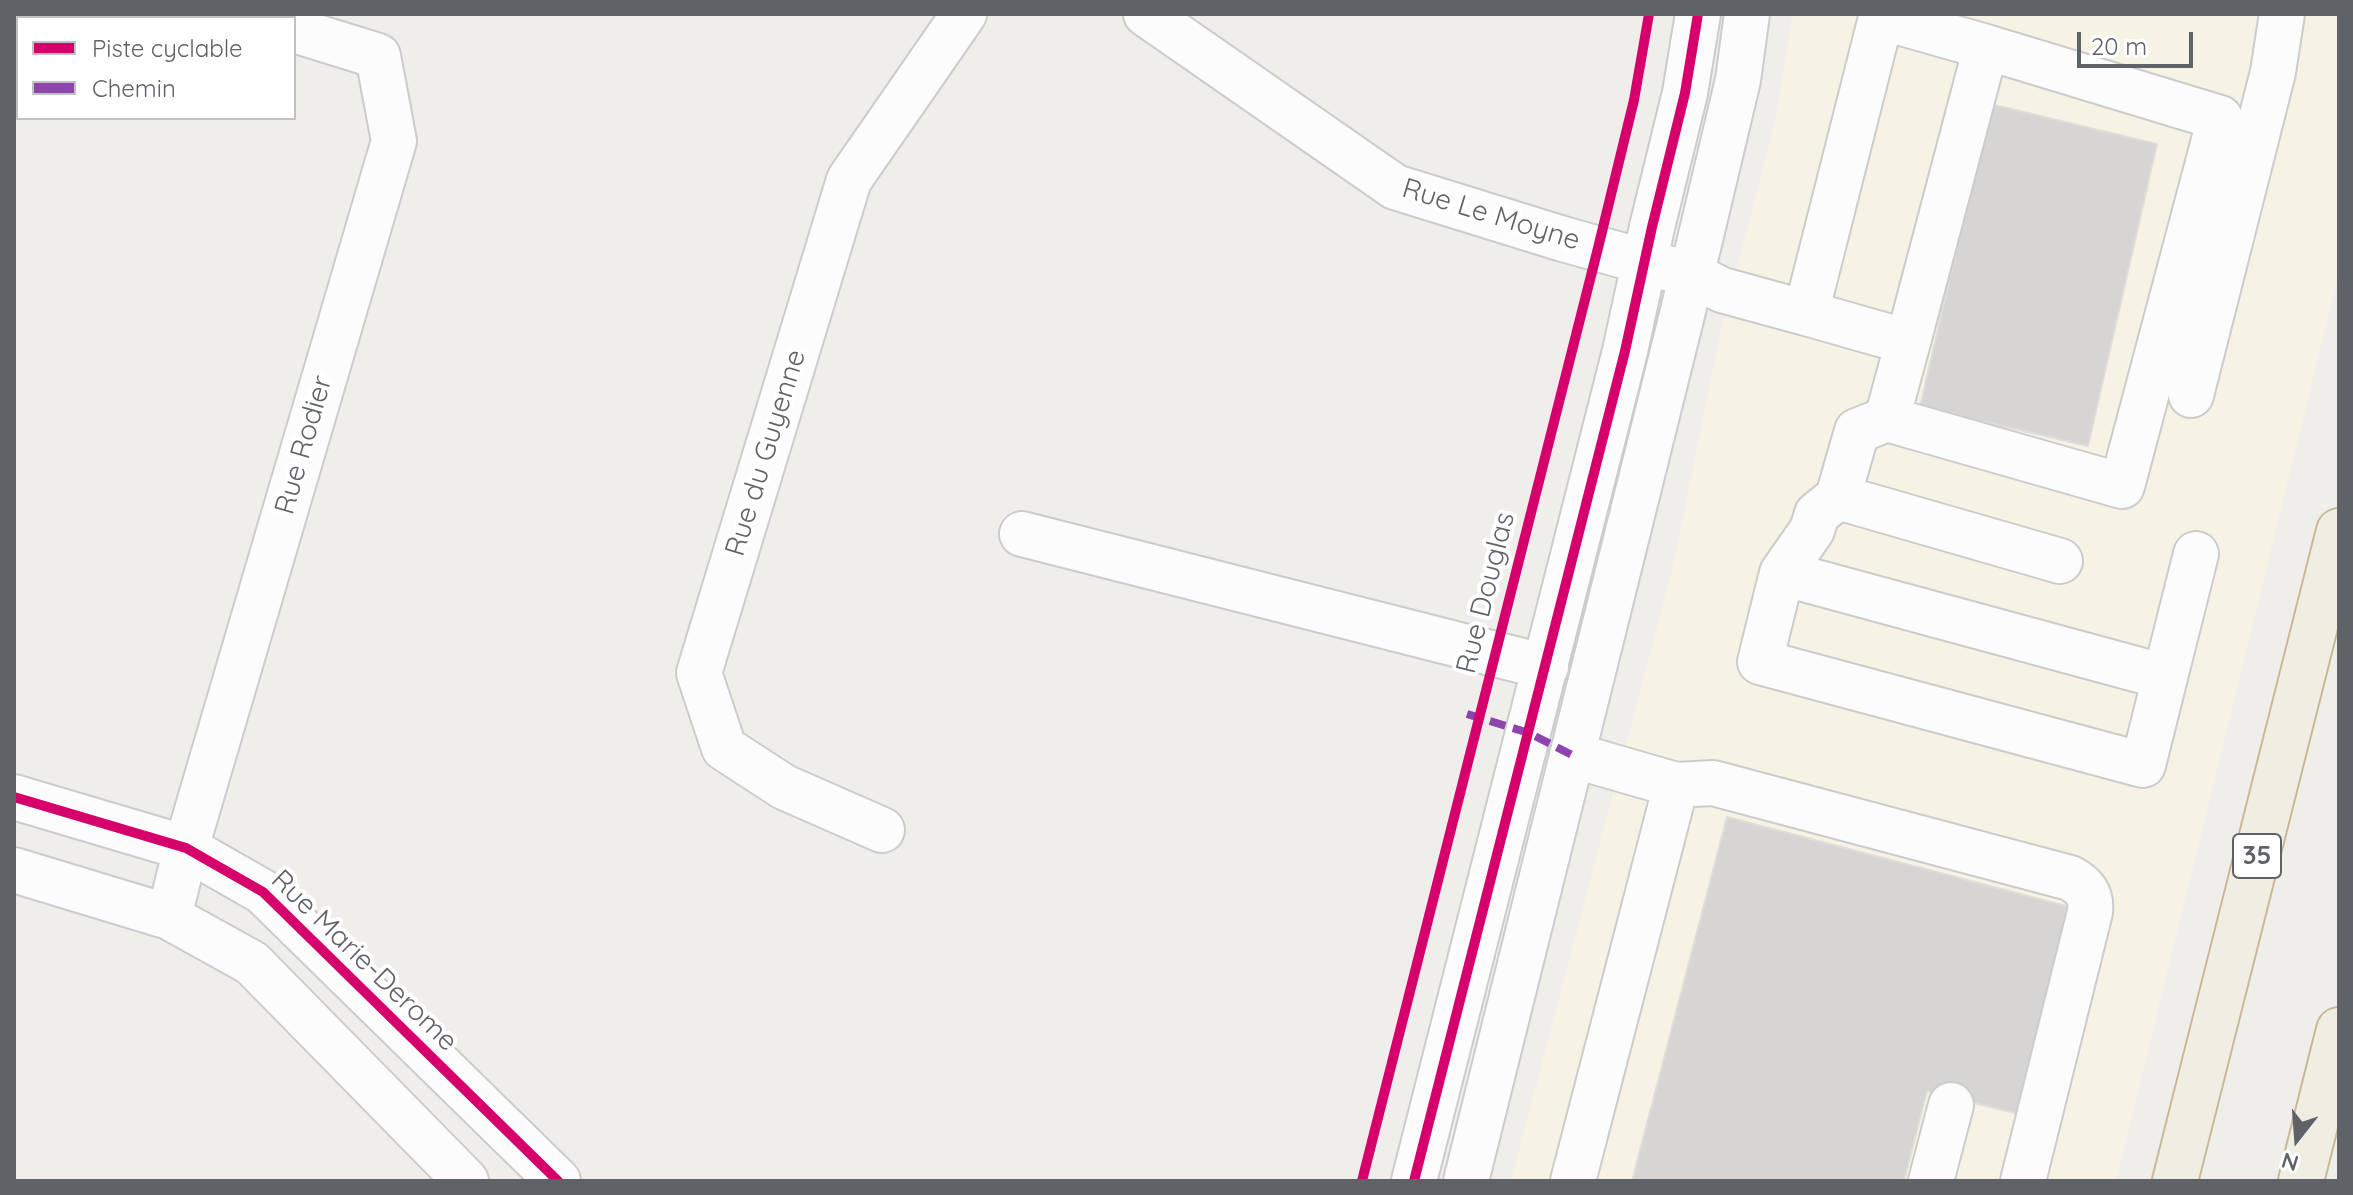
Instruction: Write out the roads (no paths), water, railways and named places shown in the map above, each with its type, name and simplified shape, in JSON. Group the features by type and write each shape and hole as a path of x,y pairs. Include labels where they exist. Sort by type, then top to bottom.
{"highway":[{"name":"35","path":"2175,1181 2339,531"},
{"path":"2301,1181 2339,1030"}],"street":[{"name":"Rue du Guyenne","path":"882,830 784,787 724,748 699,673 849,180 964,14"},
{"name":"Rue Le Moyne","path":"1146,14 1395,187 1692,275 1722,290 1908,342"},
{"path":"1414,1181 1625,351 1685,93 1698,14"},
{"path":"1466,1181 1692,275 1738,80 1747,14"},
{"path":"2191,395 2273,72 2282,14"},
{"path":"1806,313 1882,16 2220,118 2122,486 1887,419 1857,431 1838,497 1817,514 1812,530 1782,573 1760,662 2143,765 2196,554"},
{"name":"Rue Rodier","path":"169,917 186,848 394,141 378,56 296,31"},
{"path":"1887,419 1986,47"},
{"path":"1838,497 2060,561"},
{"name":"Rue Douglas","path":"1022,534 1546,667"},
{"path":"1782,573 2165,677"},
{"path":"1572,755 1676,785 1713,783 2070,878 2083,885 2090,898 2090,912 2023,1181"},
{"path":"1573,1181 1676,785"},
{"name":"Rue Marie-Derome","path":"14,797 186,848 263,892 558,1181"},
{"path":"14,870 169,917 252,963 466,1181"},
{"path":"1931,1181 1965,1109 1961,1181"}]}
